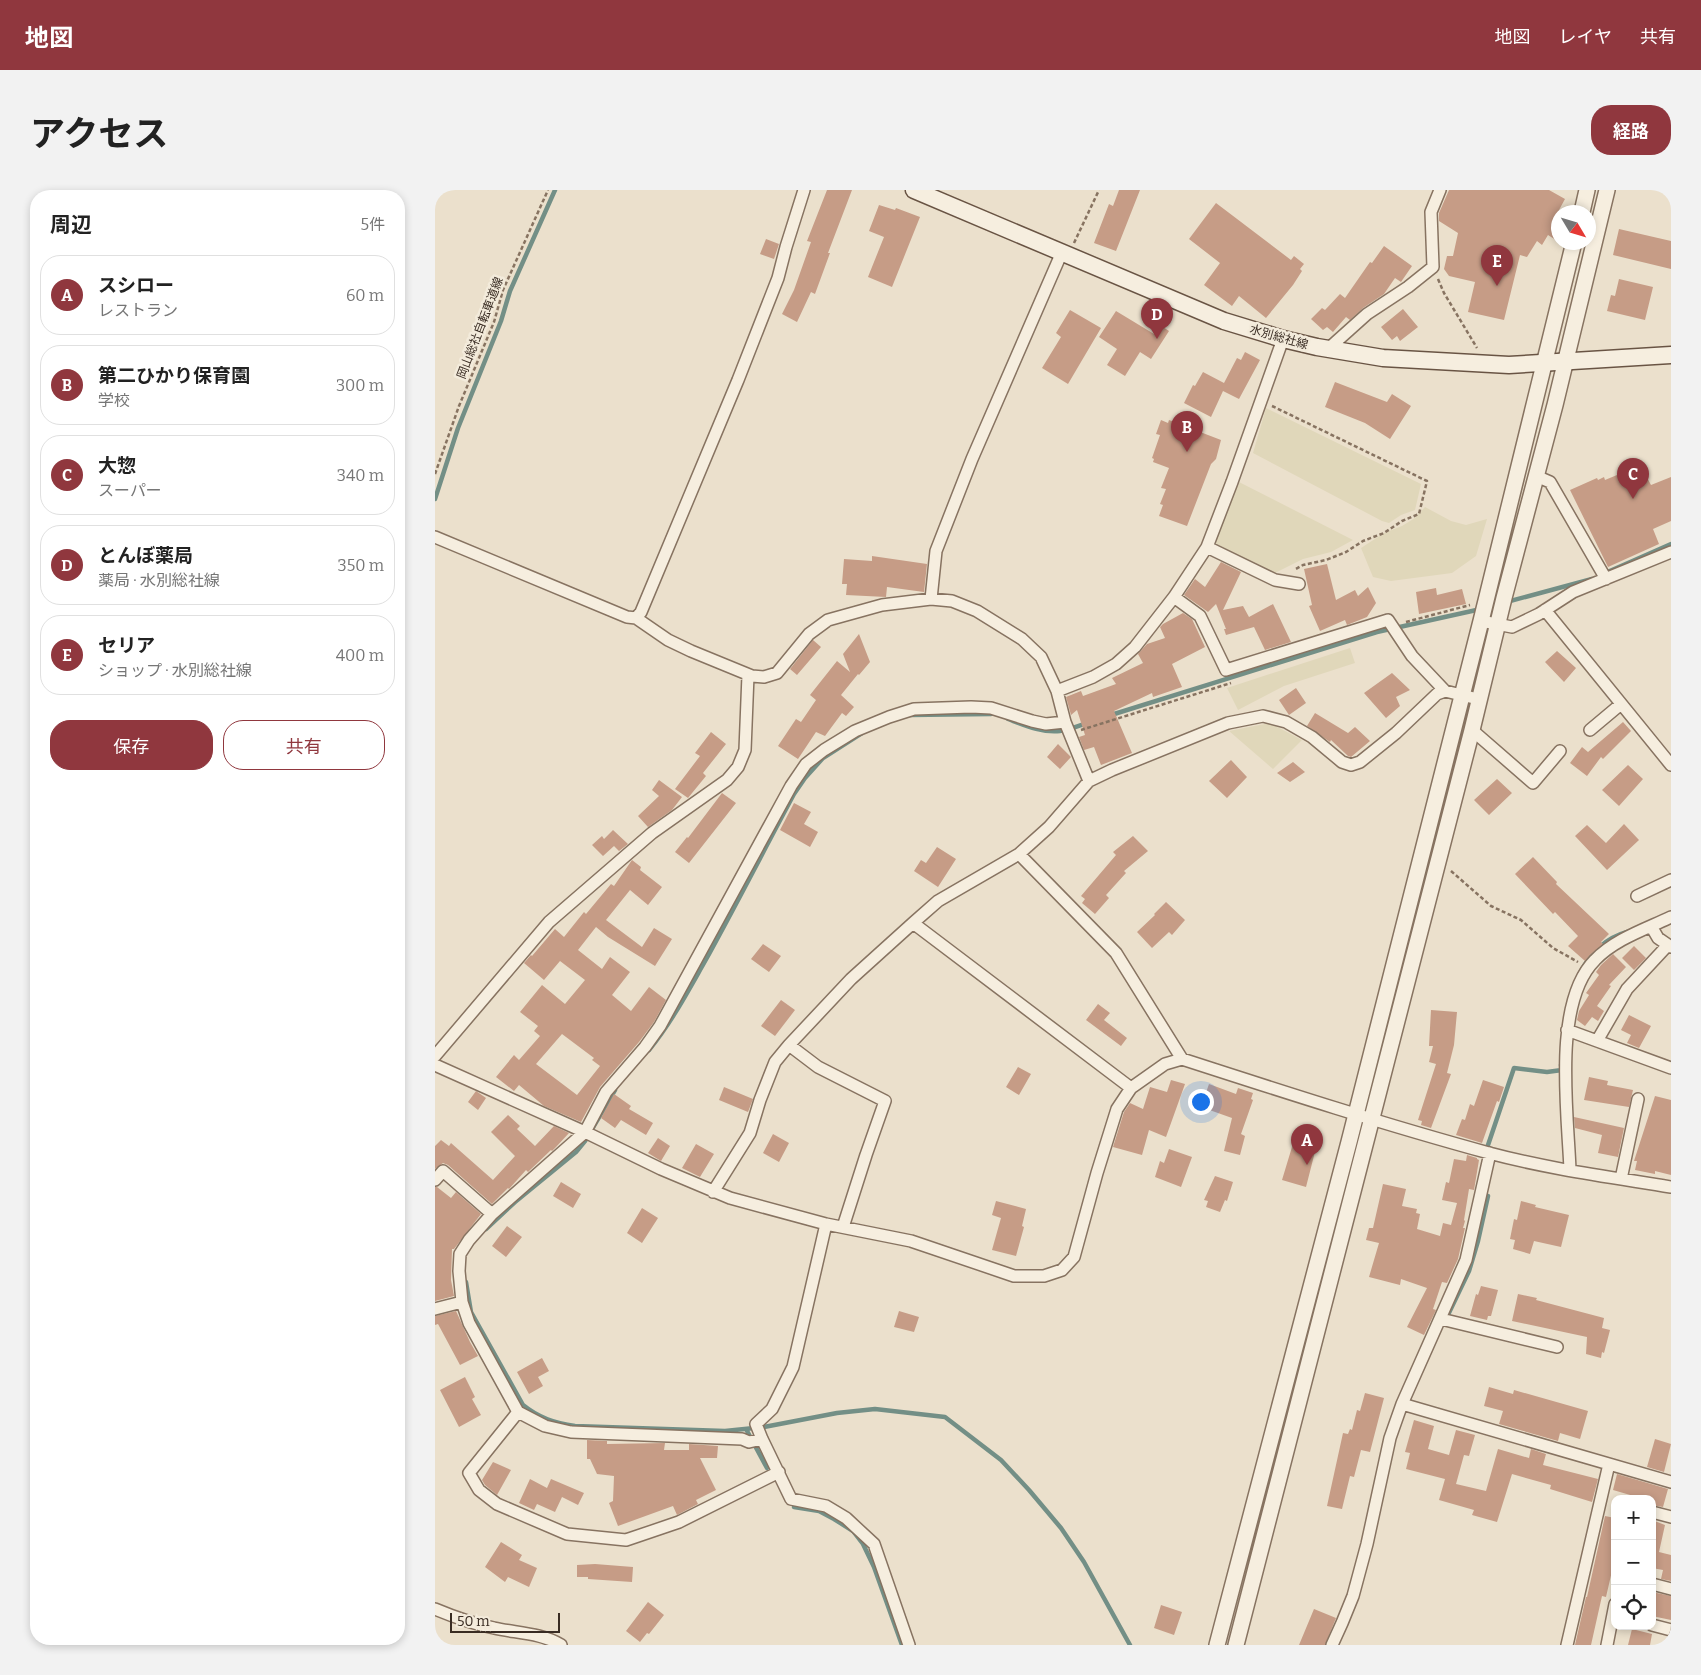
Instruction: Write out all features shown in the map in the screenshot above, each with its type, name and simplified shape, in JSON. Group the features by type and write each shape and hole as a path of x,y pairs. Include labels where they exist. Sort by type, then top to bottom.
{"main road":[{"name":"水別総社線","path":"914,190 1225,321 1283,339 1329,350 1383,358 1509,365 1671,355"}],"street":[{"path":"635,618 641,612 745,363 778,278 785,247 804,190"},
{"path":"1584,205 1587,190"},
{"path":"1236,1645 1472,730 1478,699 1565,362 1607,190"},
{"path":"1329,350 1367,314 1409,286 1433,267 1431,212 1437,191"},
{"path":"1217,1645 1462,696 1481,610 1572,250"},
{"path":"931,599 936,552 972,459 1065,254"},
{"path":"1057,691 1093,677 1116,664 1135,647 1174,597 1207,547 1283,339"},
{"path":"1536,476 1550,482 1603,575"},
{"path":"435,538 627,617 635,618 668,640 691,652 748,675 763,677 777,672 809,634 828,620 882,605 931,599 961,604 1022,639 1041,657 1057,691 1067,727 1089,781"},
{"path":"1207,547 1275,580 1299,584"},
{"path":"1501,610 1512,627 1545,610 1603,575 1671,552"},
{"path":"1174,597 1200,616 1226,670 1388,620 1412,656 1445,691 1478,699"},
{"path":"1481,610 1501,610"},
{"path":"1545,610 1671,766"},
{"path":"435,1056 549,922 652,834 727,780 738,767 745,750 748,675"},
{"path":"713,1192 750,1133 772,1068 789,1045 851,979 913,922 938,901 1019,854 1049,827 1089,781 1228,723 1263,716 1286,722 1312,737 1342,762 1351,765 1360,762 1437,694 1445,691"},
{"path":"1590,730 1621,704"},
{"path":"757,1436 743,1439 571,1432 545,1426 518,1412 469,1323 462,1302 459,1271 461,1254 469,1240 492,1214 588,1133 606,1092 645,1047 660,1026 791,786 806,764 855,731 914,709 991,708 1032,721 1067,727"},
{"path":"1472,730 1533,783 1560,751"},
{"path":"1019,854 1116,953 1182,1059"},
{"path":"1637,896 1671,880"},
{"path":"1570,1170 1565,1053 1567,1030 1576,993 1587,970 1611,946 1671,917"},
{"path":"913,922 1131,1088"},
{"path":"1597,1041 1627,989 1669,946 1658,938 1651,926"},
{"path":"1567,1030 1671,1068"},
{"path":"789,1045 818,1067 885,1101 843,1227"},
{"path":"435,1065 588,1133 661,1170 713,1192 826,1224 911,1241 1014,1276 1044,1276 1062,1270 1074,1257 1117,1109 1131,1088 1165,1064 1182,1059 1355,1115 1487,1152 1570,1170 1671,1187"},
{"path":"1621,1179 1638,1099"},
{"path":"1331,1645 1343,1623 1353,1596 1369,1535 1390,1438 1402,1404 1445,1320 1466,1260 1487,1152"},
{"path":"435,1180 443,1171 492,1214"},
{"path":"826,1224 793,1367 772,1409 756,1424 757,1436 779,1472 791,1499 826,1506 846,1518 874,1544 909,1645"},
{"path":"435,1309 462,1302"},
{"path":"1445,1320 1557,1347"},
{"path":"1402,1404 1671,1482"},
{"path":"518,1412 469,1472 479,1490 497,1504 567,1534 626,1540 679,1522 779,1472"},
{"path":"1567,1645 1609,1464"},
{"path":"1656,1513 1671,1517"},
{"path":"1656,1585 1671,1589"},
{"path":"435,1609 451,1616 493,1628 552,1640 561,1645"},
{"path":"1607,1645 1611,1626"},
{"path":"1656,1626 1671,1630"}],"path":[{"name":"岡山総社自転車道線","path":"435,474 459,406 494,322 503,290 548,190"},
{"path":"1065,254 1099,190"},
{"path":"1433,267 1444,294 1479,351"},
{"path":"1261,401 1427,481 1419,514 1402,521 1384,533 1363,541 1346,552 1326,560 1303,565 1275,580"},
{"path":"1394,628 1481,610"},
{"path":"1438,862 1452,871 1491,906 1521,920 1553,948 1583,965"}],"shaded area":[{"path":"1266,408 1421,484 1415,510 1401,515 1389,523 1382,521 1253,453"},
{"path":"1237,481 1353,540 1331,552 1303,559 1273,574 1212,545"},
{"path":"1425,507 1451,521 1466,525 1487,519 1476,556 1452,573 1391,581 1373,577 1361,548 1384,533 1402,526 1415,518"},
{"path":"1350,648 1355,663 1284,686 1238,710 1227,688"},
{"path":"1270,723 1302,740 1273,769 1229,731"}],"building":[{"path":"827,190 852,190 815,294 811,292 797,322 782,314 794,290 811,242 807,241"},
{"path":"1119,190 1140,190 1116,251 1094,243 1109,204 1113,206"},
{"path":"1449,190 1549,190 1565,199 1562,205 1551,205 1551,237 1548,235 1542,245 1537,241 1527,257 1520,255 1504,320 1468,312 1475,282 1449,276 1444,269 1447,256 1453,256 1458,233 1439,221 1439,213"},
{"path":"1216,203 1291,260 1294,256 1304,264 1293,285 1266,318 1239,296 1232,306 1204,285 1220,263 1189,239"},
{"path":"879,205 895,210 896,208 920,217 892,287 868,277 884,237 869,231"},
{"path":"1619,229 1671,241 1671,269 1613,255"},
{"path":"766,239 779,244 774,259 760,254"},
{"path":"1384,246 1412,266 1401,282 1395,278 1384,294 1363,308 1350,320 1346,317 1333,332 1327,327 1323,330 1311,319 1322,308 1325,310 1340,294 1345,298 1370,262 1372,263"},
{"path":"1619,279 1653,287 1645,320 1607,311 1611,295 1615,296"},
{"path":"1403,309 1418,327 1400,341 1397,336 1392,340 1381,327"},
{"path":"1070,310 1101,328 1068,384 1042,368 1061,337 1056,333"},
{"path":"1116,311 1154,334 1160,325 1169,331 1151,359 1140,352 1125,376 1107,365 1117,349 1099,337"},
{"path":"1245,352 1260,360 1239,399 1223,391 1211,417 1184,403 1193,385 1195,386 1203,372 1224,383 1237,358 1241,360"},
{"path":"1335,382 1387,402 1392,394 1411,406 1390,439 1365,423 1325,407"},
{"path":"1161,420 1168,423 1169,420 1221,440 1216,459 1211,464 1187,526 1159,516 1163,505 1160,504 1166,489 1161,488 1169,468 1153,462 1154,459 1152,458 1160,435 1156,434"},
{"path":"1644,472 1651,485 1671,477 1671,521 1653,529 1659,544 1608,567 1570,490 1597,478 1598,480 1604,477 1605,480 1617,475"},
{"path":"872,556 927,564 924,592 887,587 886,597 846,595 847,584 842,584 844,559 872,561"},
{"path":"1221,562 1241,572 1223,610 1243,606 1249,617 1273,604 1291,642 1265,650 1254,627 1226,635 1224,629 1226,629 1216,604 1208,612 1184,595 1195,579 1205,587"},
{"path":"1327,564 1336,600 1355,590 1358,596 1368,587 1376,603 1367,617 1347,625 1345,620 1320,631 1309,606 1312,605 1304,569"},
{"path":"1436,588 1437,595 1462,589 1466,604 1419,614 1416,592"},
{"path":"1183,613 1192,619 1205,647 1172,664 1182,687 1153,697 1152,693 1114,711 1132,753 1101,765 1094,747 1084,750 1079,737 1085,735 1077,710 1071,715 1066,697 1081,691 1083,696 1116,684 1112,678 1143,663 1138,654 1147,644 1165,638 1160,627"},
{"path":"859,634 870,662 841,695 854,707 846,716 842,713 825,736 816,732 798,759 778,746 796,719 801,722 816,700 810,695 837,661 850,672 843,654"},
{"path":"813,640 821,647 797,675 790,669"},
{"path":"1557,651 1576,668 1564,682 1545,662"},
{"path":"1392,673 1410,690 1396,697 1400,706 1386,718 1364,693"},
{"path":"1296,688 1306,703 1289,715 1279,700"},
{"path":"1315,713 1348,733 1355,727 1370,741 1351,757 1348,756 1331,740 1330,742 1307,726"},
{"path":"1623,722 1631,731 1603,759 1601,757 1587,776 1570,763 1582,747 1588,752"},
{"path":"711,732 726,744 703,773 706,776 688,798 675,789 700,756 695,753"},
{"path":"1058,744 1071,757 1060,769 1047,757"},
{"path":"1231,760 1247,777 1227,798 1209,781"},
{"path":"1293,762 1305,772 1290,782 1277,773"},
{"path":"1628,765 1643,779 1619,806 1602,790"},
{"path":"1497,779 1512,793 1489,815 1474,800"},
{"path":"659,780 682,797 672,810 648,827 638,816 659,796 652,790"},
{"path":"722,793 736,803 689,863 675,852"},
{"path":"794,803 811,812 804,824 818,832 810,847 780,830"},
{"path":"1624,824 1639,840 1607,870 1575,836 1587,825 1606,843"},
{"path":"613,830 628,844 619,851 614,846 603,856 592,845 602,836 604,839"},
{"path":"1133,836 1148,851 1124,871 1126,873 1106,895 1109,898 1095,914 1082,903 1085,899 1081,896 1116,855 1113,852"},
{"path":"937,847 956,859 938,887 914,871 921,860 926,863"},
{"path":"1533,857 1557,882 1556,884 1609,934 1601,942 1603,944 1585,961 1568,946 1578,936 1555,912 1553,914 1515,874"},
{"path":"632,860 641,867 640,870 662,887 648,905 630,890 606,920 642,947 654,928 672,939 655,966 608,937 596,927 578,950 602,969 610,957 630,972 612,995 631,1011 649,987 666,1000 654,1022 639,1042 600,1087 581,1122 544,1106 519,1085 514,1091 496,1077 514,1055 519,1060 540,1036 534,1031 538,1026 520,1012 542,985 565,1004 585,980 560,961 544,980 524,963 555,929 564,937 584,912 586,914 611,884 614,886","holes":["562,1034 594,1058 592,1060 600,1066 577,1095 536,1064"]},
{"path":"1166,902 1185,920 1172,935 1169,932 1152,948 1137,932"},
{"path":"763,944 781,956 769,972 751,959"},
{"path":"1634,946 1646,958 1634,970 1622,958"},
{"path":"1613,954 1626,967 1609,985 1611,986 1597,1006 1604,1011 1598,1021 1592,1017 1585,1026 1577,1020 1579,1011 1589,995 1586,993 1599,975 1596,972"},
{"path":"781,1000 795,1010 775,1036 761,1026"},
{"path":"1098,1004 1110,1013 1104,1020 1127,1038 1121,1046 1086,1020"},
{"path":"1431,1010 1457,1012 1454,1045 1447,1073 1451,1074 1431,1128 1421,1125 1422,1121 1418,1120 1436,1064 1429,1062 1433,1046 1429,1046"},
{"path":"1629,1015 1651,1026 1639,1048 1627,1043 1631,1035 1621,1030"},
{"path":"1018,1067 1031,1074 1019,1095 1006,1087"},
{"path":"1589,1077 1608,1081 1607,1085 1633,1090 1629,1107 1584,1100"},
{"path":"1171,1080 1185,1084 1166,1137 1149,1130 1142,1155 1113,1147 1124,1112 1130,1103 1143,1109 1150,1087 1167,1092"},
{"path":"1483,1080 1504,1087 1482,1143 1456,1135 1462,1119 1465,1120 1470,1104 1474,1106"},
{"path":"1209,1084 1236,1094 1238,1088 1253,1093 1251,1099 1253,1100 1241,1134 1245,1136 1240,1155 1224,1151 1232,1118 1201,1107"},
{"path":"724,1087 753,1099 748,1112 719,1100"},
{"path":"476,1091 486,1098 478,1110 468,1102"},
{"path":"614,1094 631,1106 629,1109 653,1123 646,1135 621,1120 615,1128 601,1118"},
{"path":"1655,1096 1671,1100 1671,1175 1655,1171 1655,1174 1635,1170 1637,1161 1634,1161"},
{"path":"508,1115 520,1126 517,1129 535,1146 554,1126 569,1133 528,1172 526,1170 492,1204 448,1165 443,1163 435,1169 435,1146 441,1140 449,1146 451,1143 493,1180 515,1156 491,1132"},
{"path":"1574,1117 1624,1128 1618,1157 1598,1153 1602,1135 1575,1128"},
{"path":"773,1134 789,1143 779,1162 763,1153"},
{"path":"1295,1137 1317,1144 1306,1187 1282,1180"},
{"path":"658,1138 670,1146 661,1161 648,1153"},
{"path":"696,1144 714,1154 700,1177 682,1168"},
{"path":"1169,1149 1192,1157 1181,1187 1155,1177 1160,1161 1164,1163"},
{"path":"1467,1155 1479,1160 1474,1190 1469,1189 1463,1228 1465,1228 1458,1259 1447,1283 1442,1282 1433,1309 1436,1310 1424,1335 1407,1327 1427,1288 1401,1279 1400,1285 1369,1277 1379,1243 1366,1240 1369,1228 1373,1228 1383,1184 1406,1189 1402,1206 1417,1209 1416,1213 1420,1214 1417,1229 1440,1236 1443,1223 1451,1225 1457,1203 1442,1200 1446,1182 1449,1183 1454,1159 1466,1161"},
{"path":"1215,1176 1233,1182 1227,1201 1225,1200 1220,1212 1206,1207 1208,1201 1204,1200"},
{"path":"561,1182 581,1194 573,1208 553,1196"},
{"path":"435,1187 451,1198 456,1192 481,1214 454,1249 452,1249 451,1280 454,1296 435,1301"},
{"path":"996,1201 1026,1209 1022,1226 1024,1227 1016,1256 992,1250 1001,1218 992,1215"},
{"path":"1521,1201 1536,1205 1535,1207 1569,1215 1561,1247 1534,1241 1530,1254 1513,1249 1515,1240 1510,1239 1514,1219 1517,1220"},
{"path":"642,1208 658,1218 642,1243 627,1233"},
{"path":"507,1226 522,1237 506,1257 492,1246"},
{"path":"1481,1286 1498,1290 1491,1316 1488,1316 1487,1320 1470,1316 1476,1294 1478,1295"},
{"path":"1518,1294 1604,1318 1602,1328 1610,1330 1601,1358 1586,1354 1587,1337 1512,1321"},
{"path":"456,1311 478,1356 460,1365 438,1324 435,1325 435,1316"},
{"path":"899,1311 919,1317 914,1332 894,1327"},
{"path":"542,1358 549,1371 538,1377 543,1386 529,1394 517,1372"},
{"path":"465,1377 475,1397 472,1399 481,1415 459,1427 440,1390"},
{"path":"1489,1387 1513,1394 1514,1390 1588,1411 1580,1439 1560,1433 1558,1441 1499,1424 1503,1411 1484,1406"},
{"path":"1365,1393 1384,1398 1370,1452 1361,1450 1354,1477 1350,1476 1342,1509 1327,1506 1343,1433 1348,1434 1350,1429 1352,1430 1357,1410 1360,1411"},
{"path":"1414,1420 1434,1426 1428,1449 1449,1455 1456,1430 1475,1435 1469,1456 1464,1455 1456,1484 1486,1491 1498,1449 1529,1458 1531,1449 1546,1454 1543,1465 1598,1479 1592,1502 1550,1489 1551,1485 1512,1474 1497,1522 1472,1515 1474,1510 1439,1500 1445,1479 1406,1469 1410,1453 1405,1452"},
{"path":"1655,1439 1671,1444 1664,1472 1647,1467"},
{"path":"587,1440 607,1441 607,1444 665,1443 664,1450 689,1450 689,1444 718,1446 717,1458 700,1458 716,1490 696,1500 698,1504 677,1515 673,1506 618,1526 609,1503 613,1501 614,1476 597,1474 590,1459 587,1459"},
{"path":"493,1462 511,1470 497,1495 482,1480"},
{"path":"1617,1474 1668,1489 1663,1507 1656,1506 1656,1495 1630,1495 1613,1490"},
{"path":"530,1479 547,1488 551,1479 584,1493 578,1505 562,1497 555,1512 537,1504 534,1510 519,1503"},
{"path":"1605,1516 1611,1517 1611,1575 1606,1597 1602,1596 1591,1645 1575,1645"},
{"path":"1656,1522 1665,1525 1659,1552 1671,1555 1671,1581 1661,1579 1663,1570 1656,1569"},
{"path":"501,1542 522,1555 519,1560 537,1568 529,1587 508,1577 505,1582 485,1567"},
{"path":"595,1564 633,1567 632,1582 577,1577 577,1565"},
{"path":"1656,1593 1671,1596 1671,1620 1656,1617"},
{"path":"648,1602 664,1615 640,1642 626,1631"},
{"path":"1161,1605 1182,1612 1174,1635 1154,1628"},
{"path":"1314,1609 1336,1618 1325,1645 1299,1645"},
{"path":"1632,1630 1652,1634 1650,1645 1628,1645"}],"waterway":[{"path":"435,499 458,428 501,321 510,291 555,190"},
{"path":"1603,574 1671,544"},
{"path":"1488,607 1592,579"},
{"path":"1111,715 1377,632 1481,609"},
{"path":"909,715 991,714"},
{"path":"1008,719 1047,731 1067,730 1087,723"},
{"path":"649,1050 672,1019 727,921 794,794 823,758 862,733"},
{"path":"1580,973 1599,948 1612,938 1627,932"},
{"path":"1486,1151 1514,1068 1547,1072 1562,1070 1561,1065"},
{"path":"486,1229 515,1202 576,1152 585,1141 615,1090"},
{"path":"1446,1319 1469,1271 1488,1196"},
{"path":"466,1282 471,1312 523,1405 541,1417 554,1421 575,1426 725,1431 764,1427 837,1413 875,1409 945,1417 1001,1460 1061,1528 1084,1562 1130,1645"},
{"path":"746,1429 767,1468"},
{"path":"794,1507 819,1511 853,1531 863,1544 874,1567 902,1645"}],"place":[{"name":"セリア","path":"1497,286"},
{"name":"とんぼ薬局","path":"1157,339"},
{"name":"第二ひかり保育園","path":"1187,452"},
{"name":"大惣","path":"1633,499"},
{"name":"スシロー","path":"1307,1165"}]}
